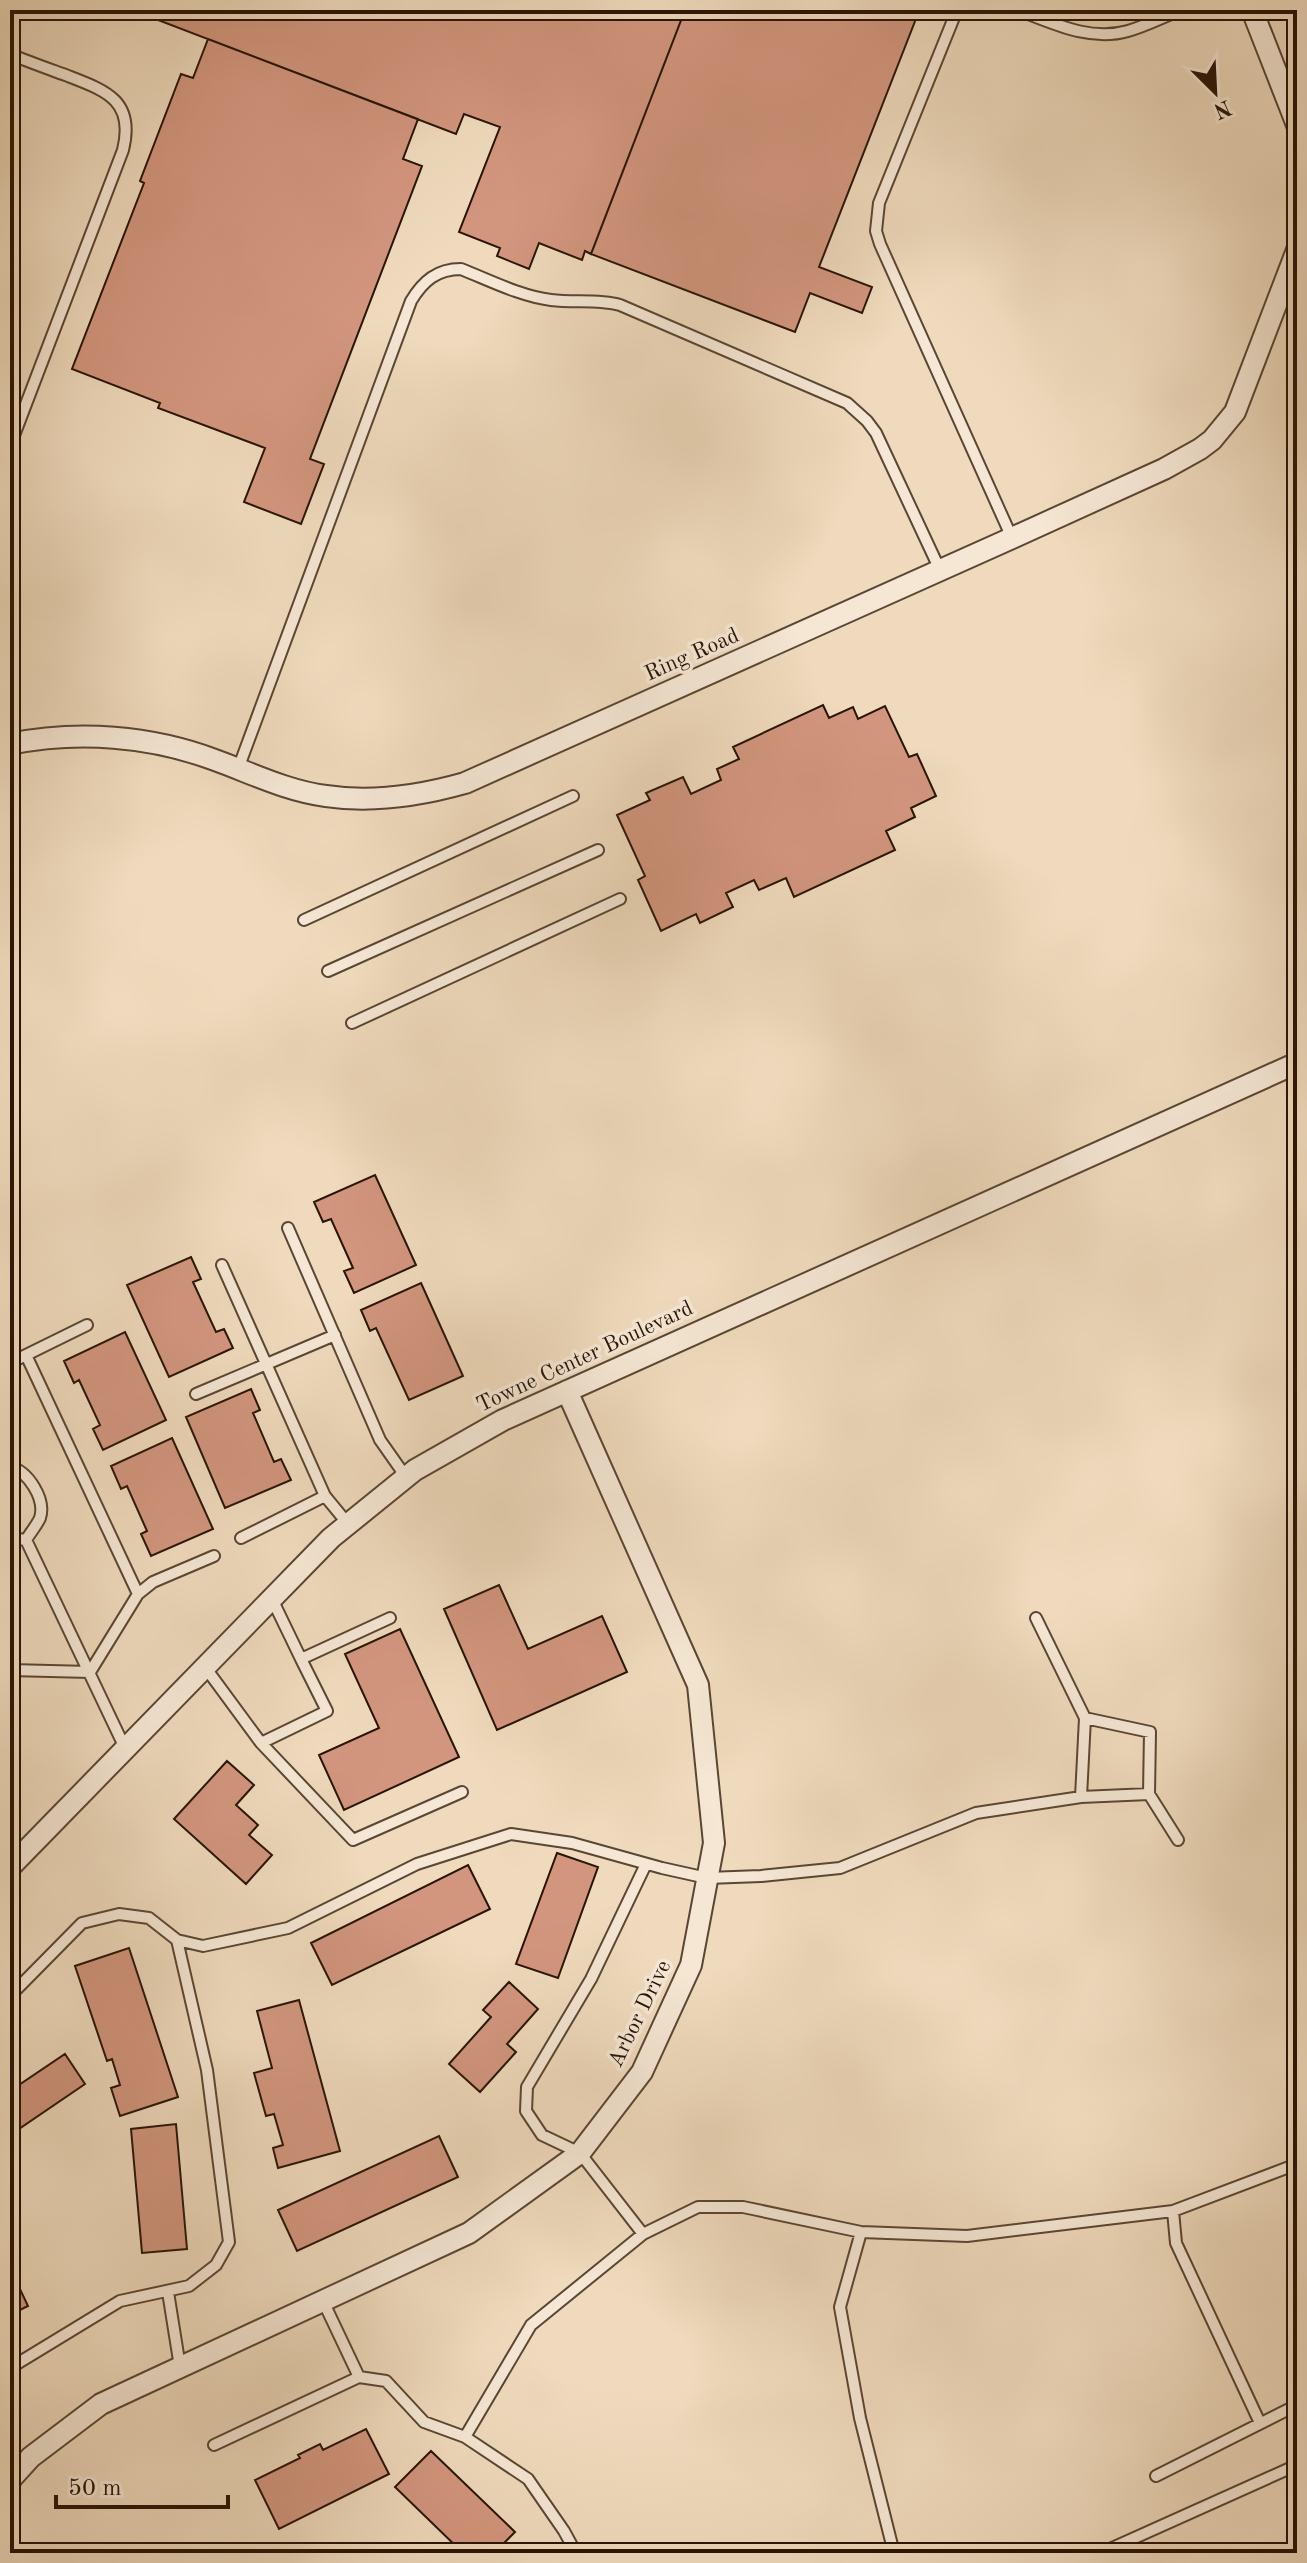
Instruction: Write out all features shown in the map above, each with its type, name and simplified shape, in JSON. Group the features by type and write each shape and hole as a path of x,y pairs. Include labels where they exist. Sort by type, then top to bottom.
{"street":[{"path":"1252,10 1297,125"},
{"name":"Ring Road","path":"10,744 59,737 153,742 192,752 294,789 345,798 376,799 436,791 465,783 1183,460 1212,440 1235,412 1289,297 1297,250"},
{"name":"Towne Center Boulevard","path":"10,1867 348,1524 406,1477 446,1450 567,1391 1297,1063"},
{"name":"Arbor Drive","path":"10,2480 31,2457 101,2404 469,2233 580,2153 642,2072 691,1965 714,1843 698,1685 567,1391"}],"lane":[{"path":"957,10 879,203 876,231 1012,538"},
{"path":"1018,10 1075,31 1108,34 1126,32 1181,10"},
{"path":"10,54 104,90 120,108 126,129 123,150 10,446"},
{"path":"238,769 411,301 427,279 450,269 461,269 542,299 620,305 847,403 876,433 940,570"},
{"path":"304,920 573,796"},
{"path":"328,971 598,850"},
{"path":"352,1023 620,899"},
{"path":"288,1228 380,1440 406,1477"},
{"path":"222,1265 325,1496 348,1524"},
{"path":"10,1363 87,1325"},
{"path":"196,1394 335,1335"},
{"path":"26,1355 138,1594"},
{"path":"10,1467 19,1469 38,1491 41,1515 26,1540"},
{"path":"241,1538 325,1496"},
{"path":"10,1538 26,1540"},
{"path":"26,1540 125,1748"},
{"path":"90,1672 138,1594 153,1582 214,1556"},
{"path":"261,1743 327,1711 272,1599"},
{"path":"301,1659 390,1618"},
{"path":"1036,1618 1085,1718 1081,1797"},
{"path":"205,1667 261,1743 353,1840 462,1792"},
{"path":"10,1670 90,1672"},
{"path":"1085,1718 1150,1732 1149,1794 1178,1840"},
{"path":"10,1996 82,1923 119,1914 149,1918 177,1940 203,1946 288,1928 417,1864 511,1834 572,1843 707,1878 761,1876 840,1868 976,1813 1081,1797 1149,1794"},
{"path":"643,2234 580,2153 542,2135 526,2111 527,2087 591,1979 646,1864"},
{"path":"10,2368 120,2301 189,2286 216,2265 229,2242 207,2070 177,1940"},
{"path":"465,2437 531,2325 643,2234 698,2207 743,2207 861,2232 967,2236 1173,2211 1297,2164"},
{"path":"1173,2211 1176,2243 1260,2423"},
{"path":"861,2232 840,2307 860,2418 894,2553"},
{"path":"168,2292 180,2367"},
{"path":"323,2301 359,2377"},
{"path":"214,2445 359,2377 386,2381 424,2422 465,2437 528,2479 576,2553"},
{"path":"1156,2476 1297,2405"},
{"path":"1101,2553 1297,2465"}],"building":[{"path":"132,10 685,10 591,254 585,251 582,260 539,243 529,269 497,256 500,248 459,232 500,127 464,114 456,134"},
{"path":"685,10 919,11 819,267 872,287 862,313 810,293 795,332 591,254"},
{"path":"208,39 418,119 403,159 422,166 310,459 324,464 301,524 244,502 265,448 158,408 160,403 72,369 144,183 140,181 181,74 193,78"},
{"path":"823,705 829,718 853,707 858,719 885,706 909,757 917,754 936,796 911,808 915,817 886,831 895,850 794,897 786,878 759,890 754,880 726,893 733,907 700,923 696,914 661,931 638,880 645,876 617,815 650,800 646,793 683,777 691,794 721,780 717,769 739,759 733,747"},
{"path":"375,1175 416,1265 354,1293 344,1271 353,1268 331,1219 323,1222 314,1202"},
{"path":"191,1257 201,1279 193,1282 216,1332 224,1329 233,1348 169,1377 127,1285"},
{"path":"421,1283 463,1376 409,1400 376,1328 370,1331 361,1310"},
{"path":"125,1332 166,1420 103,1450 93,1429 100,1425 79,1380 74,1383 64,1361"},
{"path":"251,1389 260,1410 253,1413 274,1462 281,1459 291,1480 225,1508 186,1417"},
{"path":"172,1438 213,1529 151,1556 141,1534 147,1531 127,1486 121,1489 111,1466"},
{"path":"499,1585 528,1649 602,1616 627,1672 497,1730 444,1609"},
{"path":"400,1629 459,1757 344,1810 319,1755 379,1728 345,1654"},
{"path":"227,1761 254,1785 236,1805 258,1825 249,1835 272,1855 246,1884 174,1819"},
{"path":"557,1853 598,1867 558,1978 516,1964"},
{"path":"468,1865 490,1909 332,1985 311,1943"},
{"path":"129,1948 178,2097 120,2116 111,2088 120,2085 112,2059 107,2061 75,1966"},
{"path":"509,1982 538,2009 507,2044 516,2052 480,2092 449,2064 491,2017 483,2010"},
{"path":"299,2000 340,2151 278,2168 273,2148 283,2145 274,2114 266,2116 254,2073 272,2068 257,2011"},
{"path":"65,2054 85,2084 10,2135 10,2091"},
{"path":"176,2124 187,2249 142,2253 131,2129"},
{"path":"439,2136 458,2177 297,2251 278,2210"},
{"path":"10,2268 28,2306 10,2315"},
{"path":"366,2429 389,2474 279,2529 255,2480 300,2458 298,2455 320,2444 323,2450"},
{"path":"431,2451 515,2532 494,2553 463,2553 395,2487"}]}
